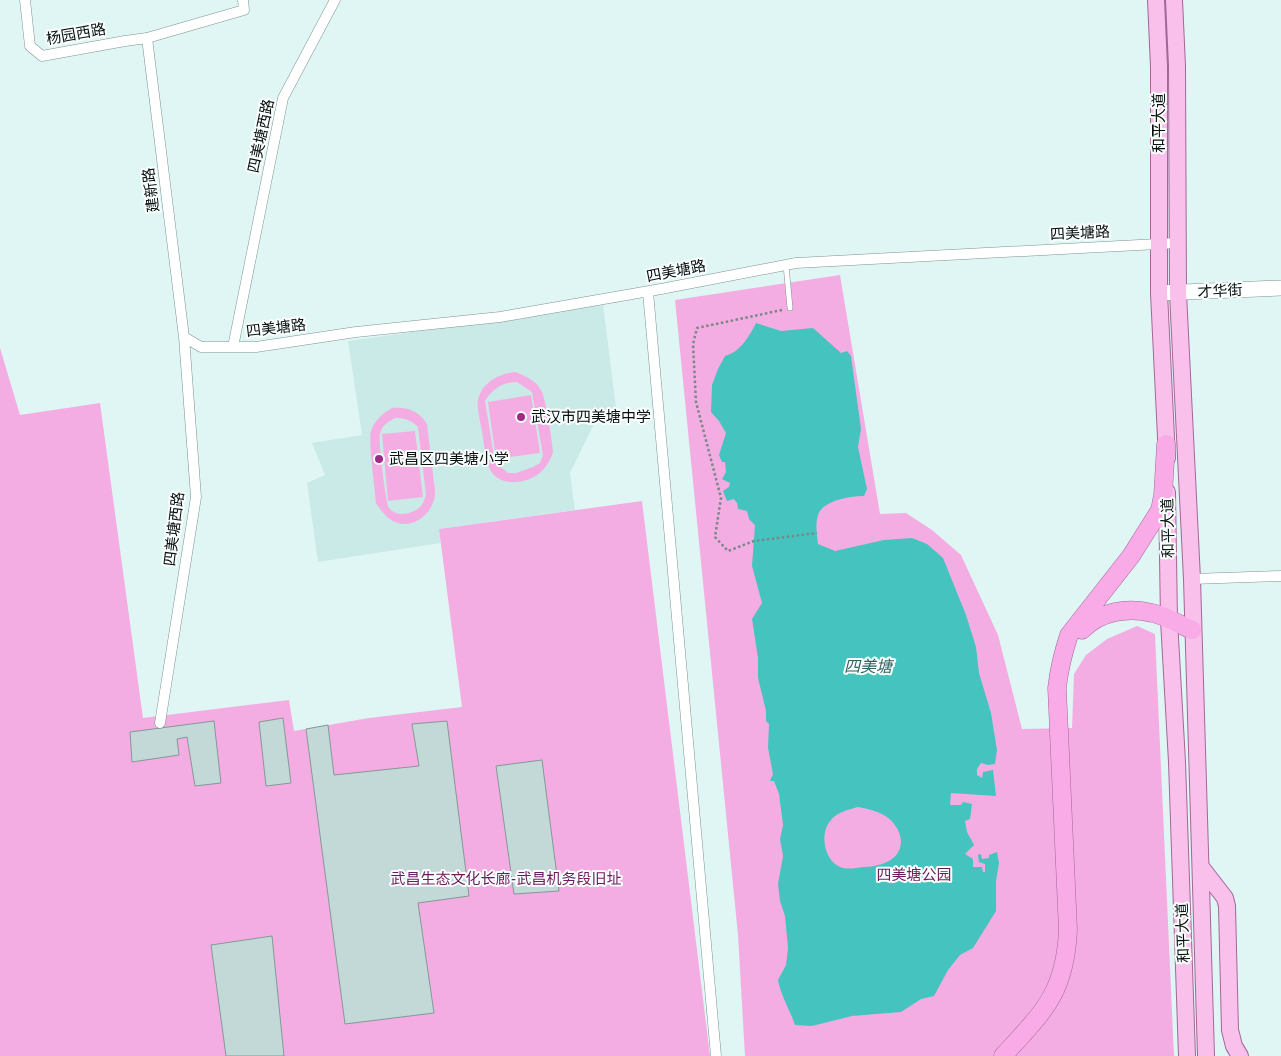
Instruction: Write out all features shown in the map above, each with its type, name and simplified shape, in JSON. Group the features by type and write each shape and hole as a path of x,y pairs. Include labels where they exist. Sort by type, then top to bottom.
{"highway":[{"path":"1003,1056 1041,1014 1052,997 1061,978 1067,955 1068,930 1056,688 1064,648 1069,635 1131,556 1160,510 1163,495 1166,444"},
{"path":"1064,648 1088,624 1102,615 1128,610 1154,613 1192,630"}],"main road":[{"name":"和平大道","path":"1156,0 1159,293 1166,444 1169,620 1177,762 1187,1056"},
{"name":"和平大道","path":"1174,0 1177,66 1178,292 1192,579 1206,1056"},
{"name":"才华街","path":"1159,293 1281,288"},
{"path":"1201,867 1225,898 1227,906 1230,1030 1234,1046 1240,1056"}],"street":[{"name":"杨园西路","path":"25,0 30,46 42,56 125,40 147,38 244,10 243,0"},
{"name":"四美塘西路","path":"233,347 283,98 335,0"},
{"name":"建新路","path":"147,38 184,337"},
{"name":"四美塘路","path":"184,337 201,347 256,347 356,332 500,317 648,292 796,263 1177,243"},
{"path":"648,292 716,1056"},
{"name":"四美塘西路","path":"160,724 196,497 184,337"},
{"path":"1192,579 1281,576"}],"lane":[{"path":"786,265 790,308"}],"path":[{"path":"790,308 697,328 693,344 696,402 721,498 715,537 728,551 754,540 817,533"}],"shaded area":[{"path":"603,305 617,416 597,418 570,473 575,510 439,529 441,543 318,562 307,483 325,475 312,443 362,435 348,341"}],"green space":[{"name":"四美塘公园","path":"840,275 880,514 906,513 932,530 961,555 998,635 1022,729 1072,728 1074,674 1086,655 1107,639 1137,626 1155,634 1174,1056 745,1056 738,935 675,300"},
{"name":"武昌生态文化长廊-武昌机务段旧址","path":"0,348 20,415 100,403 143,718 289,700 294,731 369,718 462,707 439,529 642,501 710,1056 0,1056"},
{"path":"515,372 523,375 531,379 540,388 545,402 553,452 541,472 521,482 499,479 488,466 478,413 478,400 483,388 497,377","holes":["512,382 517,382 532,392 543,455 540,463 533,467 516,473 508,473 495,462 485,401 498,387"]},
{"path":"531,395 540,453 496,459 488,402"},
{"path":"392,408 408,409 417,413 427,424 435,497 426,514 410,524 391,520 376,503 370,436 377,420","holes":["395,418 405,419 418,427 426,495 421,506 405,514 396,513 389,508 384,485 380,448 382,428"]},
{"path":"415,431 423,497 388,501 382,434"}],"water":[{"name":"四美塘","path":"756,323 781,331 813,328 841,353 847,351 851,356 861,429 858,447 867,489 864,496 831,502 821,510 818,515 816,530 818,544 835,551 884,540 912,538 927,544 943,558 966,615 976,647 979,673 991,713 997,750 995,764 981,763 977,769 977,775 982,778 983,772 993,770 996,796 951,793 950,805 961,805 963,802 972,804 970,819 965,821 967,832 974,845 965,854 973,859 973,867 982,867 983,872 985,872 985,864 979,862 978,855 981,854 982,859 989,858 989,855 997,852 999,863 996,881 996,911 973,948 960,955 948,970 934,996 921,999 901,1012 852,1016 812,1026 795,1025 778,980 786,965 788,948 785,916 780,901 778,884 783,856 780,839 783,825 779,794 774,781 770,781 773,774 768,748 769,724 766,721 766,711 758,678 758,658 752,619 762,603 752,566 755,525 749,519 747,511 738,509 734,499 727,501 723,491 729,487 730,483 722,479 726,472 725,462 722,462 719,455 726,433 711,412 712,385 718,369 725,356 735,351 747,339","holes":["858,807 887,817 896,827 901,839 901,845 895,856 880,865 852,868 840,867 830,859 825,846 824,839 827,825 833,817"]}],"building":[{"path":"283,718 291,783 266,786 259,722"},
{"path":"214,721 221,783 195,786 187,737 177,739 179,755 132,762 130,732"},
{"path":"447,721 469,896 418,903 434,1013 345,1024 306,729 328,725 334,775 419,766 412,724"},
{"path":"542,760 559,891 514,894 496,766"},
{"path":"272,936 284,1056 226,1056 211,945"}],"place":[{"name":"武汉市四美塘中学","path":"521,417"},
{"name":"武昌区四美塘小学","path":"379,459"}]}
